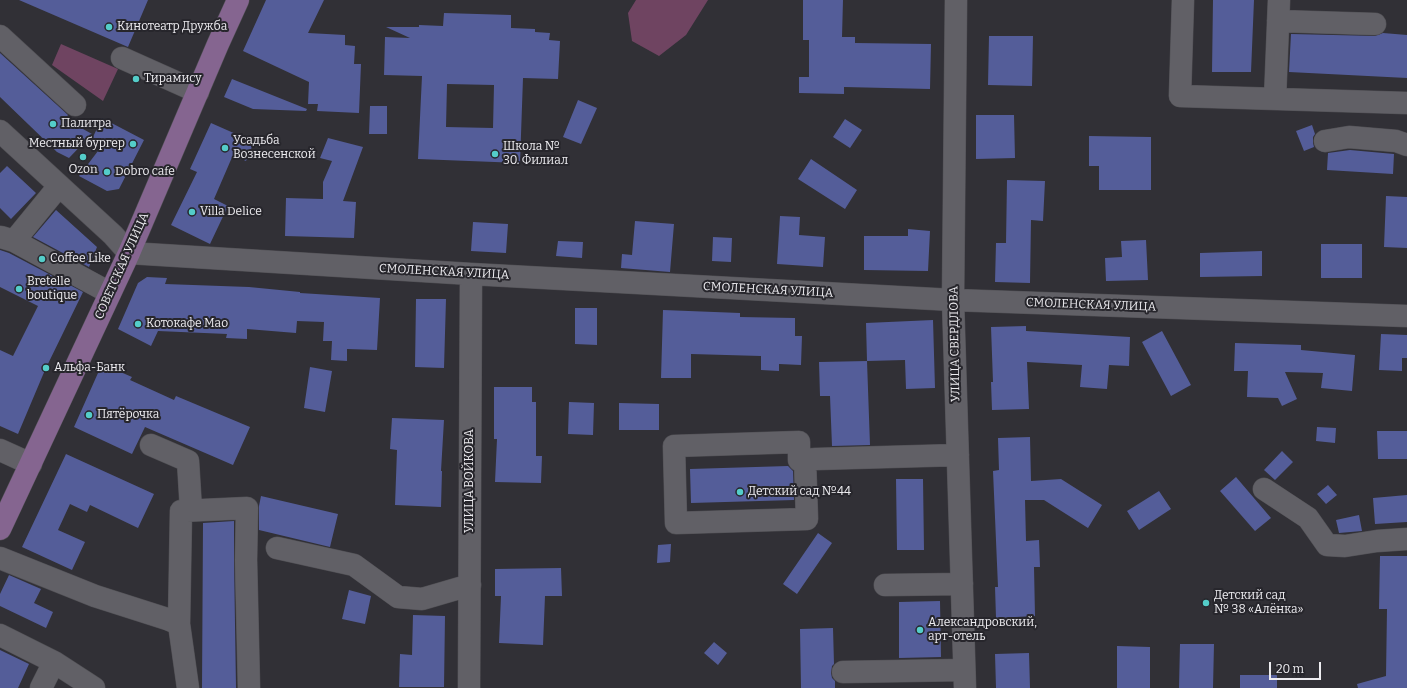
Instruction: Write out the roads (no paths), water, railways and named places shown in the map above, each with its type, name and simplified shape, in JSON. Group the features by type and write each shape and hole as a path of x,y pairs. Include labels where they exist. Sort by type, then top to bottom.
{"main road":[{"name":"СОВЕТСКАЯ УЛИЦА","path":"0,529 129,253 236,1"}],"street":[{"name":"УЛИЦА СВЕРДЛОВА","path":"956,0 953,300 965,679"},
{"path":"1183,0 1180,96 1407,102"},
{"path":"1275,99 1279,10 1375,24"},
{"path":"1,39 75,105"},
{"path":"122,58 198,92"},
{"path":"0,131 113,235 129,253"},
{"path":"1325,141 1349,137 1396,141 1407,145"},
{"path":"60,186 7,238 110,293"},
{"name":"СМОЛЕНСКАЯ УЛИЦА","path":"129,253 472,274 953,300 1407,316"},
{"name":"УЛИЦА ВОЙКОВА","path":"469,688 472,274"},
{"path":"805,460 807,519 676,523 674,446 799,442 799,460 958,455"},
{"path":"151,445 188,461 191,510"},
{"path":"0,450 31,464"},
{"path":"1264,489 1308,518 1327,545 1345,546 1407,538"},
{"path":"188,688 179,624 181,511 247,508 246,560 249,688"},
{"path":"277,548 354,565 398,597 422,599 470,585"},
{"path":"0,558 95,596 168,619 179,624"},
{"path":"885,586 962,584"},
{"path":"0,635 54,662 94,688"},
{"path":"41,688 54,662"},
{"path":"843,672 965,679"}],"place":[{"name":"Кинотеатр Дружба","path":"109,27"},
{"name":"Тирамису","path":"136,79"},
{"name":"Палитра","path":"53,124"},
{"name":"Местный бургер","path":"133,144"},
{"name":"Усадьба Вознесенской","path":"225,148"},
{"name":"Школа № 30. Филиал","path":"495,154"},
{"name":"Ozon","path":"83,157"},
{"name":"Dobro cafe","path":"107,172"},
{"name":"Villa Delice","path":"192,212"},
{"name":"Coffee Like","path":"42,259"},
{"name":"Bretelle boutique","path":"19,289"},
{"name":"Котокафе Мао","path":"138,324"},
{"name":"Альфа-Банк","path":"46,368"},
{"name":"Пятёрочка","path":"89,415"},
{"name":"Детский сад №44","path":"740,492"},
{"name":"Детский сад № 38 «Алёнка»","path":"1206,603"},
{"name":"Александровский, арт-отель","path":"920,630"}]}
